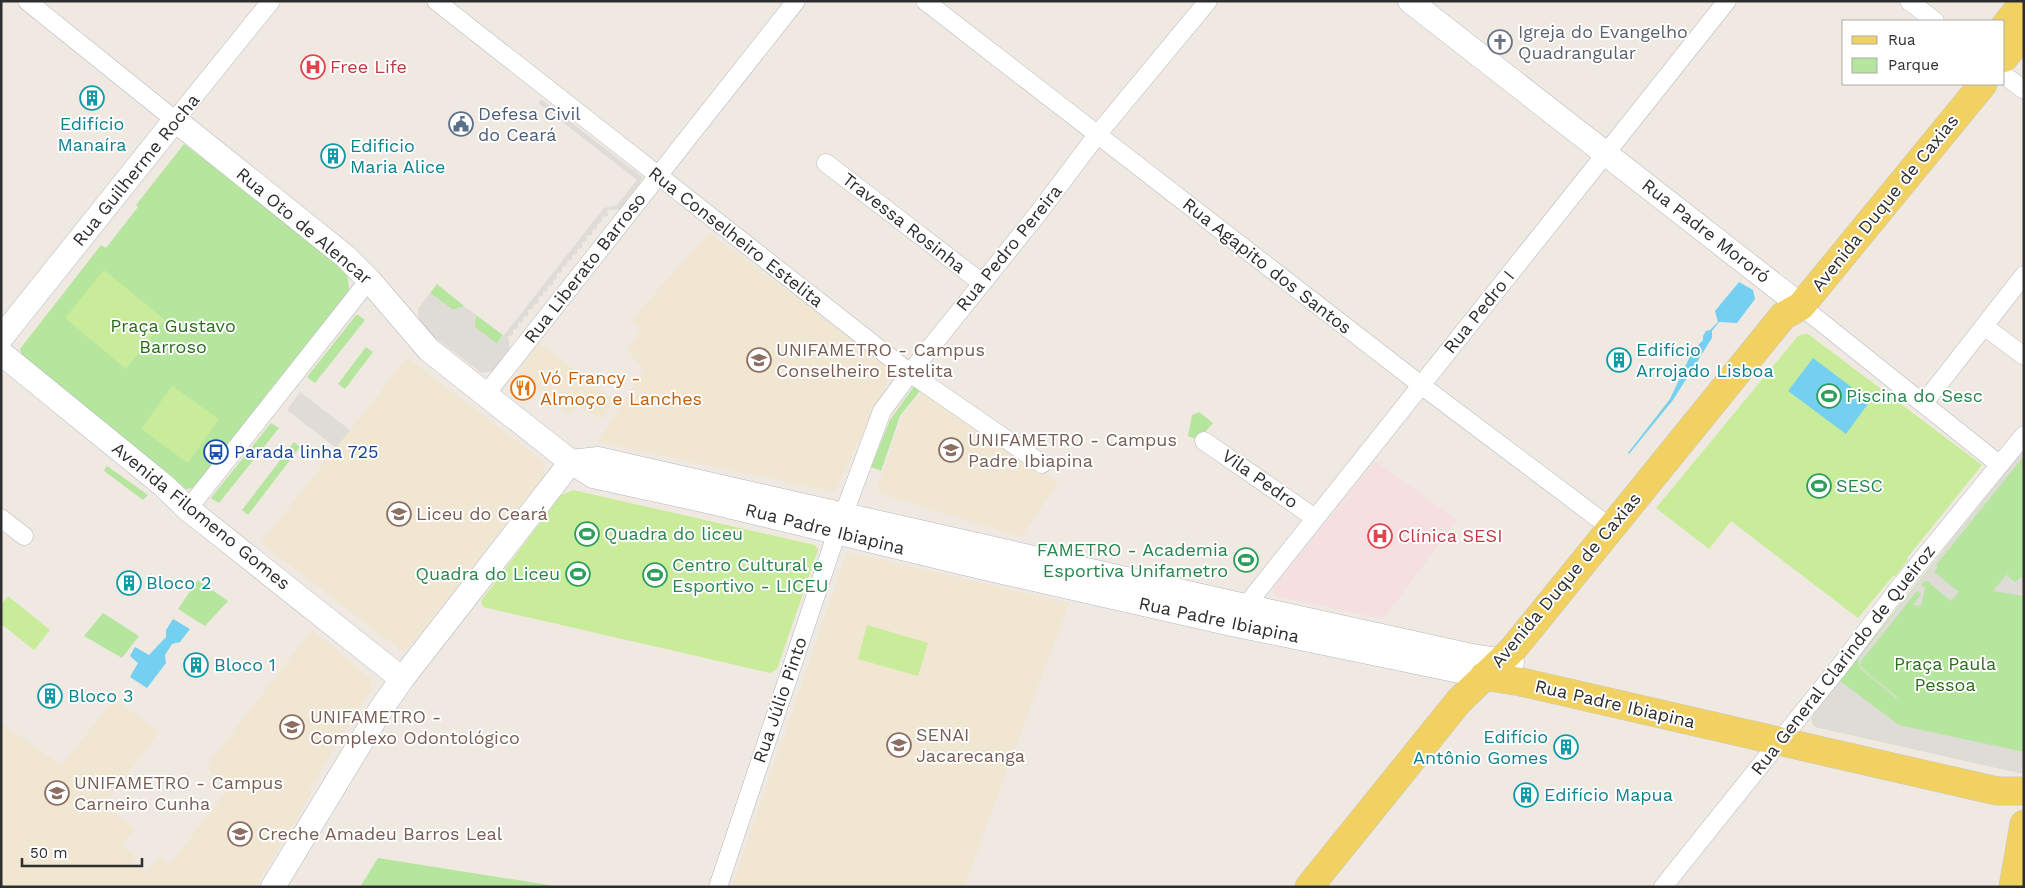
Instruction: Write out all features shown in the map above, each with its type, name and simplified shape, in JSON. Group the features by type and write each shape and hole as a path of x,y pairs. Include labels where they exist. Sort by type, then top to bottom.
{"main road":[{"path":"2005,26 2024,2"},
{"path":"2005,57 2024,33"},
{"name":"Avenida Duque de Caxias","path":"1333,887 1499,670 1513,649 1790,305 1957,85"},
{"name":"Avenida Duque de Caxias","path":"1790,305 1982,85"},
{"name":"Avenida Duque de Caxias","path":"1309,887 1459,701 1499,670"},
{"name":"Rua Padre Ibiapina","path":"1499,670 1779,741 1997,791 2024,791"},
{"path":"1997,791 2020,807 2024,816"},
{"path":"2013,887 2024,824"}],"street":[{"name":"Rua Oto de Alencar","path":"27,1 345,256 369,280 429,350 570,462"},
{"name":"Rua Guilherme Rocha","path":"6,325 271,1"},
{"name":"Rua Conselheiro Estelita","path":"436,1 910,373 1042,464"},
{"name":"Rua Liberato Barroso","path":"486,394 796,1"},
{"name":"Rua Agapito dos Santos","path":"925,1 1421,385 1611,528"},
{"name":"Rua Pedro Pereira","path":"841,523 882,411 1098,135 1208,1"},
{"name":"Rua Padre Mororó","path":"1410,1 1605,154 1666,199 1790,305 1924,403 2000,465"},
{"name":"Rua Pedro I","path":"1238,615 1727,1"},
{"path":"1909,1 1934,20"},
{"path":"2005,76 2024,90"},
{"name":"Travessa Rosinha","path":"826,163 982,283"},
{"path":"1924,403 2024,275"},
{"path":"188,509 369,280"},
{"path":"1984,326 2024,356"},
{"name":"Avenida Filomeno Gomes","path":"1,353 163,486 188,509 402,678"},
{"name":"Rua General Clarindo de Queiroz","path":"1663,887 1898,589 2024,435"},
{"name":"Vila Pedro","path":"1204,441 1315,518"},
{"path":"274,887 381,709 402,678 570,462"},
{"name":"Rua Padre Ibiapina","path":"570,462 594,476 716,503 841,523 1238,615 1499,670"},
{"path":"1,518 24,536"},
{"name":"Rua Júlio Pinto","path":"718,887 841,523"}],"shaded area":[{"path":"541,99 642,177 642,180 620,209 607,210 608,216 602,217 602,222 597,224 597,229 592,230 592,235 586,236 587,241 582,242 582,248 577,249 577,254 572,255 572,260 567,261 567,266 562,267 562,272 557,273 557,279 553,280 553,285 547,286 548,291 543,292 543,296 538,297 539,303 533,305 533,309 528,310 528,316 523,317 523,322 518,323 518,328 513,330 513,335 508,336 510,349 493,371 481,373 419,325 418,309 430,293 453,310 464,306 476,315 475,327 497,344 604,208 617,205 637,180 538,103"},
{"name":"UNIFAMETRO - Campus Conselheiro Estelita","path":"709,233 894,368 835,492 598,442 644,370 628,351 641,328 631,320"},
{"path":"538,342 614,400 603,419 578,407 567,414 517,373"},
{"name":"Liceu do Ceará","path":"407,358 543,461 545,474 405,653 261,543"},
{"name":"UNIFAMETRO - Campus Padre Ibiapina","path":"925,388 1058,483 1021,537 881,494 877,488 902,416"},
{"path":"300,392 350,430 336,448 287,410"},
{"path":"2024,450 2024,456 1936,565 1938,567 1934,572 1959,592 1951,601 1927,581 1924,582 1921,585 1925,588 1921,606 1913,605 1921,594 1917,591 1862,660 1860,665 1864,670 1898,698 1896,698 1860,668 1858,659"},
{"name":"Clínica SESI","path":"1375,461 1457,520 1383,619 1276,596 1273,588"},
{"name":"SENAI Jacarecanga","path":"847,552 1069,603 964,887 732,887"},
{"path":"2009,571 2007,576 2015,582 2021,577 2024,580 2024,596 1993,591"},
{"path":"312,630 371,679 371,690 309,789 312,792 256,887 1,887 1,723 61,765 115,699 159,732 104,805 135,829 121,846 136,857 132,863 146,873 160,856 170,864 230,787 210,771 208,764"},
{"path":"1840,681 1899,725 2024,752 2024,774 1816,727 1813,725 1813,714"}],"green space":[{"name":"Praça Gustavo Barroso","path":"184,144 347,269 349,290 194,488 186,489 24,360 20,349 101,245 106,248 138,207 136,205"},
{"path":"104,270 165,320 126,369 65,318"},
{"path":"437,284 464,306 453,310 430,293"},
{"path":"357,314 365,320 315,383 307,377"},
{"path":"476,315 503,335 497,344 474,327"},
{"name":"SESC","path":"1808,334 1982,465 1907,558 1908,560 1858,618 1731,521 1709,549 1656,508 1798,336"},
{"path":"366,347 373,352 345,389 338,384"},
{"path":"917,382 923,387 900,416 881,471 871,467 890,420"},
{"path":"172,386 219,419 188,463 141,429"},
{"path":"1199,412 1213,423 1198,440 1188,436 1192,415"},
{"path":"271,423 279,428 219,503 211,498"},
{"path":"294,442 300,447 248,515 242,510"},
{"name":"Praça Paula Pessoa","path":"2024,450 2024,774 1813,725 1812,719 1815,711"},
{"path":"107,465 148,495 143,500 104,471"},
{"name":"Centro Cultural e Esportivo - LICEU","path":"573,490 815,545 818,550 777,669 770,673 483,607 481,601 561,495"},
{"path":"198,580 228,601 205,626 178,609"},
{"path":"8,596 50,630 34,650 1,624 1,605"},
{"path":"103,613 139,636 122,658 84,636"},
{"path":"867,625 928,643 918,676 858,659"},
{"path":"378,858 561,887 360,887"}],"water":[{"path":"1739,282 1753,290 1755,299 1737,323 1719,322 1712,331 1712,338 1673,400 1629,454 1670,399 1692,352 1703,340 1706,331 1710,330 1718,322 1715,311"},
{"name":"Piscina do Sesc","path":"1813,358 1870,401 1846,434 1788,391"},
{"path":"173,619 190,629 180,642 172,644 165,655 166,663 147,688 130,677 138,663 130,656 135,647 149,655 166,637 166,630"}],"place":[{"name":"Igreja do Evangelho Quadrangular","path":"1500,42"},
{"name":"Free Life","path":"313,67"},
{"name":"Edifício Manaíra","path":"92,98"},
{"name":"Defesa Civil do Ceará","path":"461,124"},
{"name":"Edificio Maria Alice","path":"333,156"},
{"name":"UNIFAMETRO - Campus Conselheiro Estelita","path":"759,360"},
{"name":"Edifício Arrojado Lisboa","path":"1619,360"},
{"name":"Vó Francy - Almoço e Lanches","path":"523,388"},
{"name":"Piscina do Sesc","path":"1829,396"},
{"name":"UNIFAMETRO - Campus Padre Ibiapina","path":"951,450"},
{"name":"Parada linha 725","path":"216,452"},
{"name":"SESC","path":"1819,486"},
{"name":"Liceu do Ceará","path":"399,514"},
{"name":"Quadra do liceu","path":"587,534"},
{"name":"Clínica SESI","path":"1380,536"},
{"name":"FAMETRO - Academia Esportiva Unifametro","path":"1246,560"},
{"name":"Quadra do Liceu","path":"578,574"},
{"name":"Centro Cultural e Esportivo - LICEU","path":"655,575"},
{"name":"Bloco 2","path":"129,583"},
{"name":"Bloco 1","path":"196,665"},
{"name":"Bloco 3","path":"50,696"},
{"name":"UNIFAMETRO - Complexo Odontológico","path":"292,727"},
{"name":"SENAI Jacarecanga","path":"899,745"},
{"name":"Edifício Antônio Gomes","path":"1566,747"},
{"name":"UNIFAMETRO - Campus Carneiro Cunha","path":"57,793"},
{"name":"Edifício Mapua","path":"1526,795"},
{"name":"Creche Amadeu Barros Leal","path":"240,834"}]}
